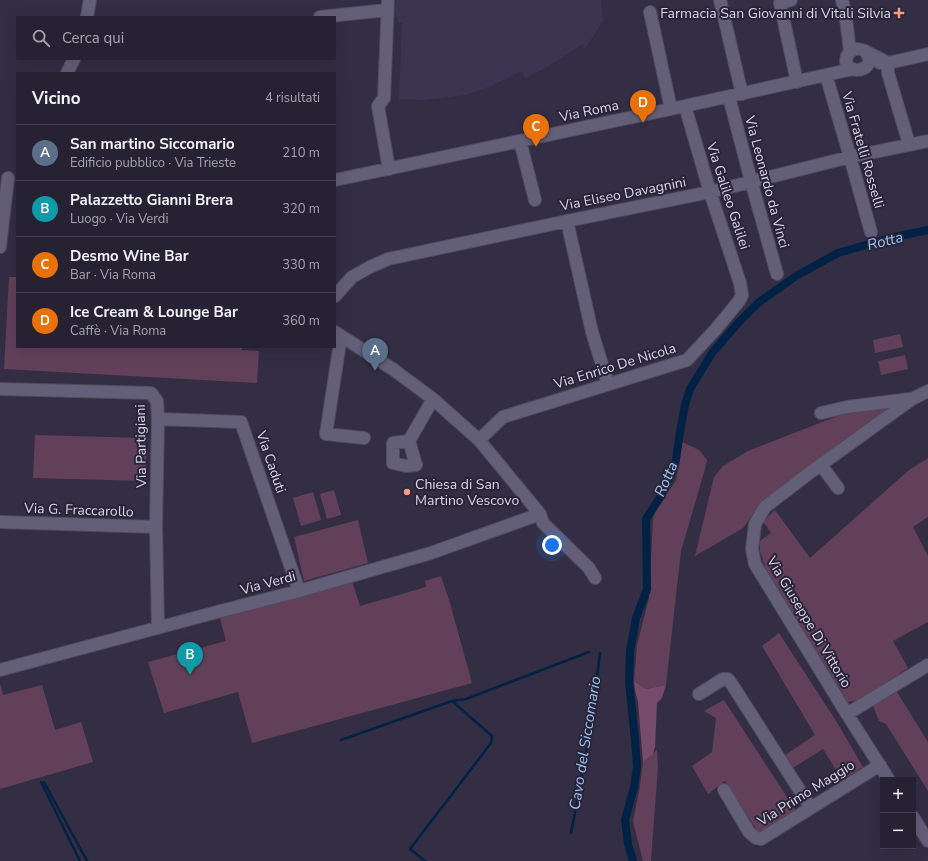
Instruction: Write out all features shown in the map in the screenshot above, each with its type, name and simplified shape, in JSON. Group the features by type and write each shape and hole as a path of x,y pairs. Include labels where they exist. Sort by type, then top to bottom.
{"street":[{"path":"720,0 742,94"},
{"path":"791,0 780,3 797,82"},
{"path":"326,16 387,5 384,98 378,106 389,169"},
{"path":"844,6 856,52 848,65 853,70 863,69 867,65 888,63 928,54"},
{"path":"650,12 671,109"},
{"path":"856,52 888,63"},
{"path":"856,52 868,58 867,65"},
{"name":"Via Roma","path":"826,75 856,52"},
{"path":"68,72 74,60"},
{"path":"888,63 888,73 909,144"},
{"name":"Via Roma","path":"336,180 853,70"},
{"name":"Via Fratelli Rosselli","path":"826,75 871,232"},
{"name":"Via Leonardo da Vinci","path":"729,97 777,274"},
{"name":"Via Galileo Galilei","path":"685,106 710,192 740,283 742,295"},
{"name":"Via Eliseo Davagnini","path":"336,295 352,277 388,259 710,192 850,157 928,140"},
{"path":"520,141 535,200"},
{"path":"0,246 8,178"},
{"path":"566,221 592,332 608,384"},
{"name":"Via Enrico De Nicola","path":"479,440 503,418 687,360 721,323 742,295"},
{"path":"364,438 326,434 338,334 394,370 433,399 479,440 540,514 543,523 589,568 595,578"},
{"name":"Via Partigiani","path":"0,389 151,392 157,401 156,527 158,628"},
{"name":"Via Giuseppe Di Vittorio","path":"887,777 755,564 752,549 755,524 765,507 912,398 928,391"},
{"name":"Via Giuseppe Di Vittorio","path":"821,413 847,407 912,398"},
{"path":"409,441 433,399"},
{"name":"Via Caduti","path":"158,419 241,422 299,591"},
{"path":"821,465 838,488"},
{"name":"Via Verdi","path":"0,670 299,591 431,553 540,514"},
{"name":"Via G. Fraccarollo","path":"0,522 156,527"},
{"path":"847,714 928,665"},
{"path":"699,694 723,679 728,679 811,808"},
{"name":"Via Primo Maggio","path":"724,790 749,832 756,838 761,839 880,765"},
{"path":"916,822 928,841"}],"shaded area":[{"path":"396,0 601,0 603,21 585,49 583,44 547,67 525,78 522,71 491,86 466,95 424,100 399,99 402,23 398,23 395,11"},
{"path":"9,277 16,277 16,348 242,348 242,350 259,351 257,383 4,369"},
{"path":"900,334 903,347 875,353 873,340"},
{"path":"905,355 908,369 881,375 878,361"},
{"path":"894,406 805,468 759,506 743,528 695,556 714,477 723,466 748,451 848,412"},
{"path":"35,435 146,438 146,481 33,478"},
{"path":"682,442 699,450 707,460 681,551 666,685 646,689 634,681 637,645 649,598 653,519 656,507 676,481"},
{"path":"928,458 928,517 913,527 928,556 928,622 893,641 908,668 861,700 847,702 766,569 760,551 760,541 771,533 763,521 775,510 810,558 909,470"},
{"path":"334,490 341,515 327,519 320,494"},
{"path":"313,492 321,520 301,526 293,498"},
{"path":"358,520 368,563 304,581 294,537"},
{"path":"441,576 472,683 252,743 238,692 164,713 148,662 226,641 220,618 352,581 360,606 426,587 425,581"},
{"path":"779,633 838,724 863,767 842,780 823,749 788,771 779,759 815,735 762,646"},
{"path":"634,681 646,689 666,685 662,698 657,703 655,747 653,754 643,762 638,702"},
{"path":"0,683 3,695 42,685 55,730 81,722 93,762 0,789"},
{"path":"897,692 928,742 928,791 886,724 879,721 873,706"},
{"path":"724,700 796,811 760,835 725,781 708,794 692,766 712,752 716,718 704,711"},
{"path":"657,750 658,768 651,861 643,861 633,821 643,762"}],"waterway":[{"name":"Rotta","path":"633,861 628,844 625,820 634,787 637,767 629,682 630,651 636,618 647,589 646,519 661,496 675,466 685,405 690,389 712,353 739,322 758,303 796,276 838,253 890,238 928,230"},
{"name":"Cavo del Siccomario","path":"341,740 452,701 466,699 589,652"},
{"name":"Cavo del Siccomario","path":"571,833 580,788 600,653"},
{"name":"Cavo del Siccomario","path":"425,861 410,849 491,743 492,736 452,701"},
{"name":"Cavo del Siccomario","path":"41,782 80,861"},
{"name":"Cavo del Siccomario","path":"44,782 87,861"}],"place":[{"name":"Farmacia San Giovanni di Vitali Silvia","path":"899,13"},
{"name":"Ice Cream & Lounge Bar","path":"643,123"},
{"name":"Desmo Wine Bar","path":"536,147"},
{"name":"San martino Siccomario","path":"375,371"},
{"name":"Chiesa di San Martino Vescovo","path":"407,492"},
{"name":"Palazzetto Gianni Brera","path":"190,675"}]}
